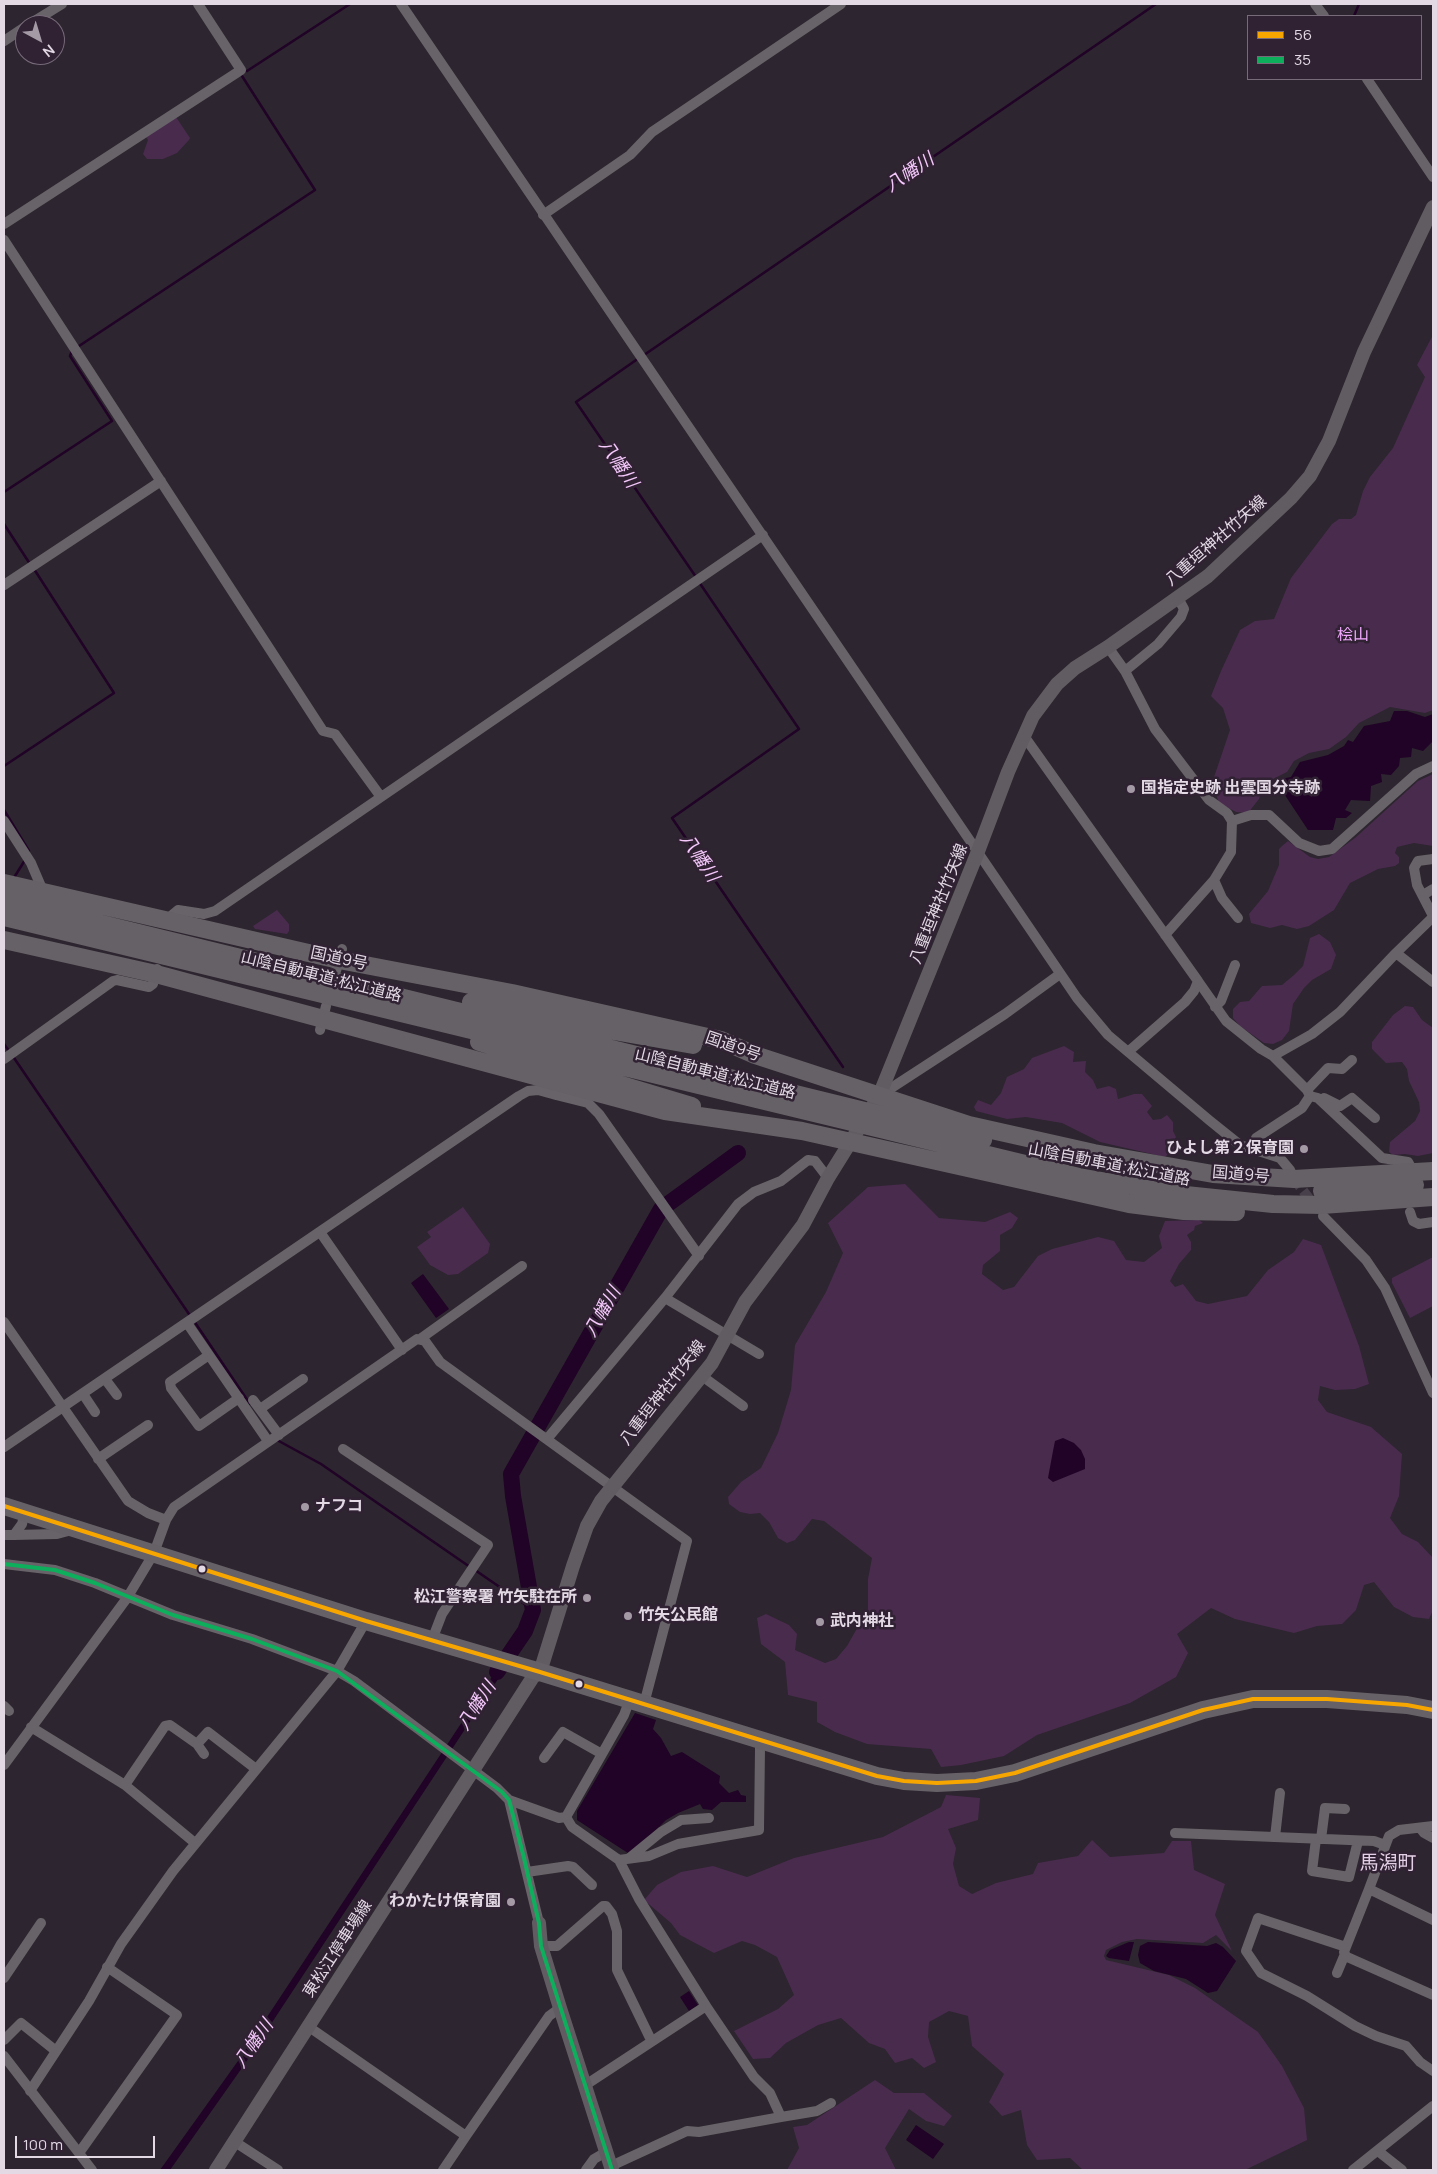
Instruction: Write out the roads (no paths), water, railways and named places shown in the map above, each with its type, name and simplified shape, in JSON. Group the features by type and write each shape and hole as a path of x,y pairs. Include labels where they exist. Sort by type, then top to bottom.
{"highway":[{"name":"国道9号","path":"4,883 339,960 512,993 721,1040 755,1056 969,1124 1094,1153 1214,1174 1294,1179 1414,1174 1433,1171"},
{"name":"山陰自動車道;松江道路","path":"4,900 310,974 704,1078 937,1136 1079,1177 1224,1201 1322,1205 1433,1197"},
{"name":"山陰自動車道;松江道路","path":"4,917 704,1078"},
{"path":"4,940 156,972 323,1018 557,1089 665,1111 802,1131 1129,1204 1184,1211 1323,1216 1410,1212 1433,1209"},
{"path":"238,972 283,987 434,1028 626,1087 767,1127"},
{"path":"310,974 424,992 608,1030 755,1056"},
{"name":"山陰自動車道;松江道路","path":"937,1136 1082,1163 1228,1186 1320,1191 1370,1189 1433,1183"},
{"path":"4,1506 366,1621 506,1661 877,1776 937,1783 976,1781 1015,1773 1203,1710 1253,1699 1327,1699 1407,1705 1433,1710"}],"main road":[{"name":"八重垣神社竹矢線","path":"540,1672 587,1526 612,1485 702,1376 728,1337 745,1302 802,1225 828,1178 879,1096 1024,736 1044,700 1057,684 1075,668 1178,598 1230,556 1291,498 1310,476 1329,441 1364,352 1433,207"},
{"name":"東松江停車場線","path":"216,2170 533,1677 540,1672"},
{"path":"539,1923 541,1946 584,2086 612,2168"}],"street":[{"path":"44,15 62,4"},
{"path":"4,224 241,70 198,4"},
{"path":"401,4 543,215 930,780 978,854 1093,1019 1240,1145 1280,1158 1290,1170 1294,1179"},
{"path":"543,215 630,155 652,132 840,4"},
{"path":"1315,4 1323,15"},
{"path":"4,41 15,34"},
{"path":"1368,80 1433,177"},
{"path":"4,240 323,731 335,734 381,797"},
{"path":"4,585 161,481"},
{"path":"170,922 172,915 178,910 204,914 215,912 763,535"},
{"path":"1126,670 1158,644 1182,617 1184,609 1178,598"},
{"path":"1108,647 1126,670 1154,729 1209,800 1227,813 1232,821 1231,852 1214,880 1165,934"},
{"path":"1024,736 1226,1021 1261,1049 1273,1056 1382,1158 1408,1162 1414,1174"},
{"path":"1232,821 1251,815 1269,816 1299,843 1318,851 1332,850 1416,774 1433,766"},
{"path":"4,820 30,863 43,891"},
{"path":"1273,1056 1312,1034 1340,1012 1396,952 1433,916 1417,885 1415,863 1433,859"},
{"path":"1214,880 1222,898 1238,918"},
{"path":"1423,895 1433,889"},
{"path":"1396,952 1433,982"},
{"path":"1215,1007 1221,1002 1236,965"},
{"path":"4,1059 113,981 117,980 149,987 153,984 156,972"},
{"path":"879,1096 1005,1014 1060,974"},
{"path":"1129,1051 1185,1002 1194,991 1198,982"},
{"path":"1251,1149 1256,1138 1302,1108 1328,1068 1342,1069 1352,1060"},
{"path":"4,1447 528,1091 557,1089 588,1103 599,1114 699,1256"},
{"path":"1312,1094 1340,1106 1352,1098 1375,1118"},
{"path":"548,1439 666,1298 738,1204 754,1192 781,1181 808,1160 814,1161 828,1178"},
{"path":"1410,1212 1413,1221 1419,1224 1433,1222"},
{"path":"1323,1216 1366,1260 1385,1288 1433,1393"},
{"path":"320,1232 402,1350"},
{"path":"5,1759 127,1598 154,1553 166,1520 174,1507 420,1339 522,1266"},
{"path":"666,1298 758,1354"},
{"path":"191,1321 209,1355 239,1398 274,1438"},
{"path":"4,1322 128,1501 148,1513 166,1520"},
{"path":"420,1339 425,1341 440,1362 687,1541 637,1702 624,1715 566,1817"},
{"path":"209,1355 170,1382 171,1388 199,1426 239,1398"},
{"path":"702,1376 742,1406"},
{"path":"105,1379 117,1395"},
{"path":"274,1438 256,1404 302,1380"},
{"path":"83,1394 95,1412"},
{"path":"98,1459 148,1425"},
{"path":"343,1449 488,1545 442,1614 432,1640"},
{"path":"9,1535 22,1524 25,1512"},
{"path":"9,1535 56,1534 78,1528"},
{"path":"4,1564 55,1570 95,1583 127,1598 337,1670 441,1746 509,1800 552,1816 566,1817"},
{"path":"30,2091 89,2001 107,1967 173,1871 337,1670 366,1621"},
{"path":"125,1785 162,1728 170,1725 196,1744 204,1754"},
{"path":"30,1728 125,1785 195,1844"},
{"path":"196,1744 208,1732 256,1769"},
{"path":"544,1758 563,1732 602,1754"},
{"path":"624,1860 648,1856 678,1844 758,1830 760,1748 762,1740"},
{"path":"1275,1837 1280,1793"},
{"path":"509,1800 539,1923"},
{"path":"1345,1809 1325,1808 1312,1871 1349,1877 1358,1840"},
{"path":"566,1817 572,1827 624,1860 639,1899 706,2006 754,2077 770,2093 781,2117"},
{"path":"624,1860 661,1832 681,1820 709,1818"},
{"path":"1337,1973 1389,1836 1399,1830 1433,1826"},
{"path":"1420,1828 1424,1833 1433,1838"},
{"path":"1175,1833 1358,1840 1374,1841 1385,1845"},
{"path":"527,1872 568,1866 573,1867 592,1884"},
{"path":"1369,1889 1433,1920"},
{"path":"541,1946 557,1946 603,1906 606,1906 612,1914 617,1931 617,1970 652,2040"},
{"path":"1433,1994 1348,1958 1345,1951 1258,1918 1246,1951 1261,1973 1307,1996 1355,2026 1376,2036 1406,2046 1420,2062 1433,2071"},
{"path":"4,1978 41,1923"},
{"path":"79,2153 177,2015 107,1967"},
{"path":"584,2086 706,2006"},
{"path":"443,2170 548,2016 560,2008"},
{"path":"4,2040 22,2022 56,2051"},
{"path":"309,2027 466,2136"},
{"path":"4,2056 92,2170"},
{"path":"612,2168 687,2131 699,2132 818,2111 831,2103"},
{"path":"1353,2170 1433,2106"},
{"path":"235,2142 278,2170"},
{"path":"1378,2151 1402,2170"},
{"path":"586,2170 594,2159 606,2152"}],"water":[{"path":"1394,711 1407,711 1425,717 1433,714 1433,741 1423,751 1412,748 1411,757 1400,758 1399,766 1391,775 1381,774 1382,782 1371,786 1370,801 1351,800 1345,810 1352,813 1346,818 1336,818 1333,830 1308,830 1277,783 1281,779 1291,777 1300,762 1328,755 1344,746 1348,740 1353,742 1364,726 1390,721"},
{"path":"423,1274 449,1309 436,1318 411,1283"},
{"path":"1063,1438 1074,1443 1081,1450 1085,1459 1085,1469 1053,1482 1048,1478 1055,1441"},
{"path":"497,1669 504,1670 244,2065 170,2170 160,2170 238,2061"},
{"path":"635,1713 656,1720 653,1729 661,1738 671,1756 682,1752 720,1776 719,1783 729,1793 738,1790 741,1795 746,1796 746,1802 721,1802 712,1810 703,1809 700,1804 678,1813 666,1820 631,1855 577,1820 577,1811"},
{"path":"1129,1942 1134,1942 1129,1961 1106,1956 1110,1950"},
{"path":"1148,1942 1207,1946 1216,1943 1223,1947 1236,1961 1217,1991 1208,1993 1186,1979 1154,1971 1140,1963 1138,1955 1140,1946"},
{"path":"689,1991 698,2005 689,2011 680,1997"},
{"path":"916,2125 944,2144 933,2159 906,2140"}],"waterway":[{"path":"247,71 350,4"},
{"name":"八幡川","path":"644,355 1156,4"},
{"path":"1354,15 1359,4"},
{"path":"76,348 315,190 242,76"},
{"path":"4,492 112,421 70,356 72,351"},
{"name":"八幡川","path":"639,358 576,402 696,577"},
{"path":"4,524 30,564"},
{"path":"4,766 114,693 34,569"},
{"name":"八幡川","path":"699,582 799,729 672,818 843,1067"},
{"path":"4,810 29,851"},
{"path":"15,876 25,860"},
{"path":"4,1044 9,1051"},
{"path":"12,1055 191,1317"},
{"name":"八幡川","path":"497,1672 525,1631 533,1610 513,1496 511,1474 661,1209 738,1153"},
{"path":"194,1321 250,1404"},
{"path":"277,1440 321,1464 470,1567"},
{"path":"475,1570 533,1610"}],"tunnel":[{"path":"1294,1179 1315,1206"}],"place":[{"name":"国指定史跡 出雲国分寺跡","path":"1131,789"},
{"name":"ひよし第２保育園","path":"1304,1149"},
{"name":"ナフコ","path":"305,1507"},
{"name":"松江警察署 竹矢駐在所","path":"587,1598"},
{"name":"竹矢公民館","path":"628,1616"},
{"name":"武内神社","path":"820,1622"},
{"name":"わかたけ保育園","path":"511,1902"}],"district":[{"name":"馬潟町","path":"1388,1864"}],"park label":[{"name":"桧山","path":"1353,636"}]}
